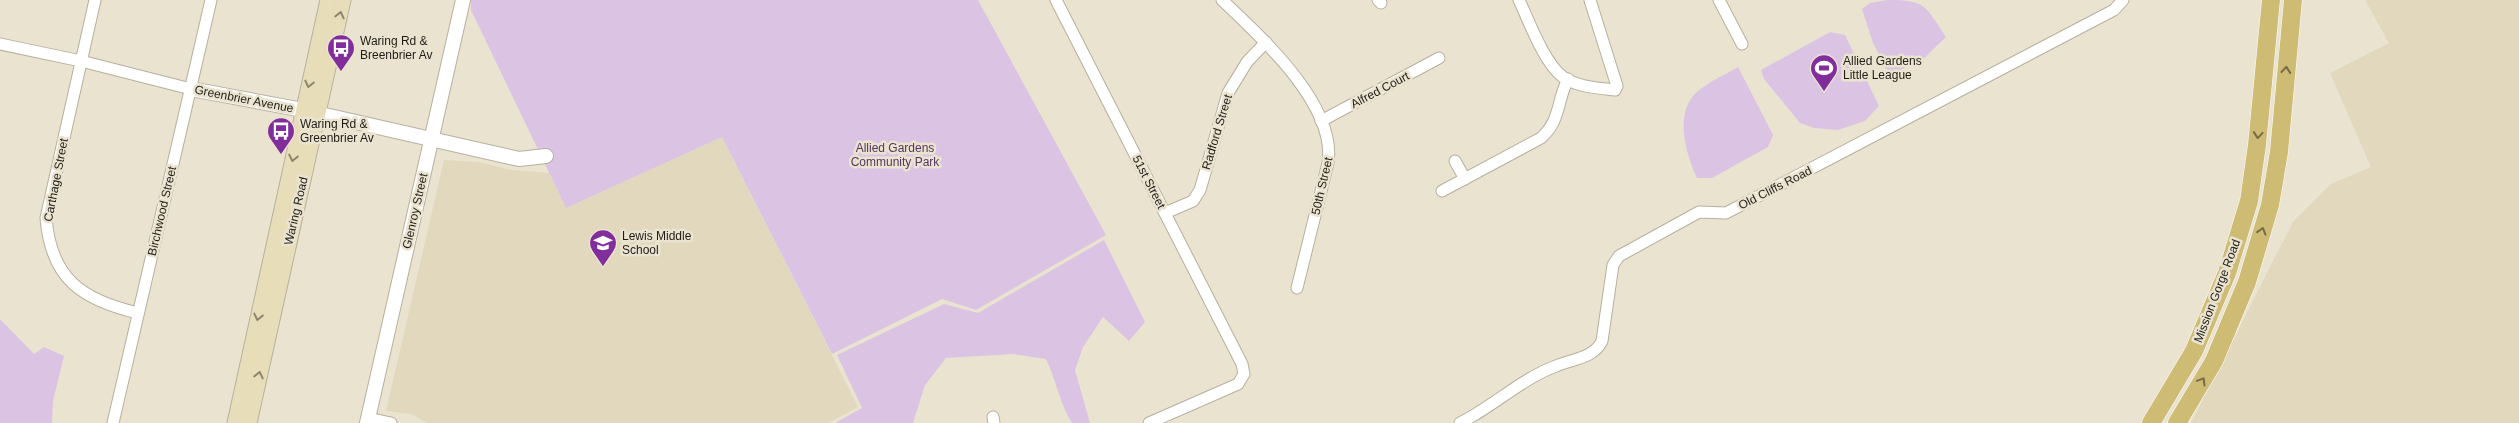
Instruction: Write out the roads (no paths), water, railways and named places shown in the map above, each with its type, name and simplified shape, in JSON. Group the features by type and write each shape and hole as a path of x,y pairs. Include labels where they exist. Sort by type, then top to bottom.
{"main road":[{"name":"Waring Road","path":"248,423 310,112 328,0"},
{"name":"Waring Road","path":"235,423 310,112 343,0"},
{"name":"Mission Gorge Road","path":"2152,423 2194,352 2227,273 2249,201 2258,145 2271,0"},
{"name":"Mission Gorge Road","path":"2177,423 2214,361 2247,282 2270,205 2279,152 2293,0"}],"street":[{"name":"Carthage Street","path":"95,0 46,218 47,228 55,258 62,272 80,290 106,306 138,313"},
{"name":"Birchwood Street","path":"113,423 211,0"},
{"name":"Glenroy Street","path":"368,421 463,0"},
{"name":"51st Street","path":"1056,0 1242,364 1244,374 1238,384 1149,423"},
{"name":"50th Street","path":"1222,0 1266,42 1301,84 1321,121 1330,150 1297,288"},
{"path":"1519,0 1552,63 1562,77 1578,84 1617,90 1590,0"},
{"path":"1719,0 1742,44"},
{"name":"Old Cliffs Road","path":"1460,423 1505,393 1555,366 1590,354 1600,347 1613,265 1619,256 1699,212 1726,213 1734,209 2114,10 2123,0"},
{"name":"Radford Street","path":"1165,213 1193,201 1200,190 1228,94 1247,62 1266,42"},
{"name":"Greenbrier Avenue","path":"0,44 81,61 191,89 310,112 519,159 533,159 546,156"},
{"name":"Alfred Court","path":"1321,121 1439,58"},
{"path":"1442,191 1541,138 1552,128 1560,95 1568,79"},
{"path":"1455,161 1465,179"},
{"path":"368,421 391,423"}],"place":[{"name":"Waring Rd & Breenbrier Av","path":"341,72"},
{"name":"Allied Gardens Little League","path":"1824,92"},
{"name":"Waring Rd & Greenbrier Av","path":"281,155"},
{"name":"Lewis Middle School","path":"603,267"}],"park label":[{"name":"Allied Gardens Community Park","path":"895,155"}]}
